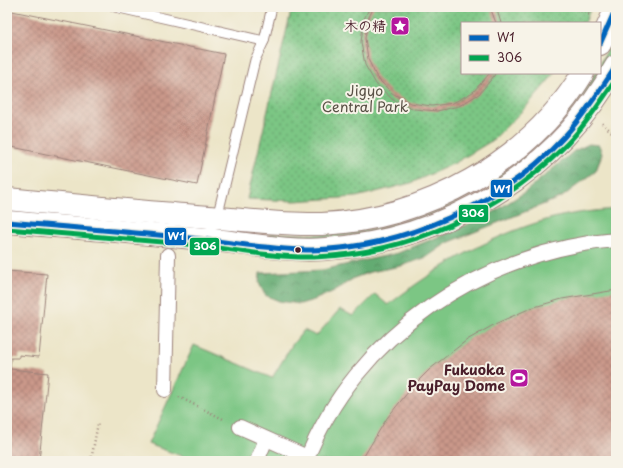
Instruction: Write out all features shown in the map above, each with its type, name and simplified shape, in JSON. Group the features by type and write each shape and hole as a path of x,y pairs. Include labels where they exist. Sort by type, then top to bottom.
{"street":[{"path":"601,42 616,8"},
{"path":"7,199 216,229 270,248 324,249 354,246 396,238 437,224 479,205 530,170 563,140 604,87 616,66"},
{"path":"7,222 216,229 287,223 323,224 349,221 389,213 428,201 468,182 514,151 567,98 582,74"},
{"path":"240,427 307,459 335,406 371,359 408,324 438,301 469,282 516,261 572,245 616,240"},
{"path":"166,390 168,255"},
{"path":"257,461 266,439"}],"lane":[{"path":"115,7 264,41"},
{"path":"216,229 255,60 264,41 272,7"}],"path":[{"path":"600,122 612,132 616,138"},
{"path":"166,390 240,427"},
{"path":"91,461 98,423"}],"green space":[{"name":"Jigyo Central Park","path":"292,7 591,7 585,22 461,22 461,74 554,74 525,108 493,140 455,163 411,183 356,197 295,201 247,199"},
{"path":"616,33 612,52 601,73 601,62"},
{"path":"594,74 600,74 559,129 538,150 508,173 439,213 393,228 353,235 311,238 270,237 270,233 332,234 352,232 388,224 424,213 458,198 491,180 522,158 550,132 574,104"},
{"path":"589,144 599,145 602,154 596,171 562,197 447,243 427,257 401,266 370,272 354,278 334,291 314,300 300,304 279,301 265,295 259,283 260,273 322,270 398,253 462,227 494,212 525,192 574,151"},
{"path":"616,209 616,461 195,461 148,444 194,345 272,378 292,345 304,330 316,336 340,309 353,316 375,294 388,305 424,279 463,255 483,244 525,227 563,216"}],"building":[{"path":"370,7 374,7 369,17 365,38 368,59 377,78 392,93 410,103 432,106 453,103 473,92 489,74 495,74 494,76 479,94 459,106 437,111 414,109 393,100 376,84 365,65 361,42 364,19"},
{"path":"490,7 496,7 501,22 496,22"},
{"path":"7,10 224,54 197,185 7,146"},
{"path":"7,271 47,274 39,357 19,355 19,358 11,358 10,369 48,373 39,461 7,461"},
{"name":"Fukuoka PayPay Dome","path":"616,290 616,461 361,461 387,418 413,386 430,369 467,340 497,323 531,308 562,299"}],"transit line":[{"name":"W1","path":"601,42 616,8"},
{"name":"W1","path":"7,222 167,236 297,250 346,247 381,241 415,231 449,218 481,202 512,183 539,161 564,137 592,103 616,66"},
{"name":"306","path":"7,229 186,244 298,257 349,254 384,248 418,238 451,224 483,208 513,190 541,168 581,129 616,79"}],"place":[{"name":"木の精","path":"400,26"},
{"name":"Fukuoka PayPay Dome","path":"519,378"}]}
